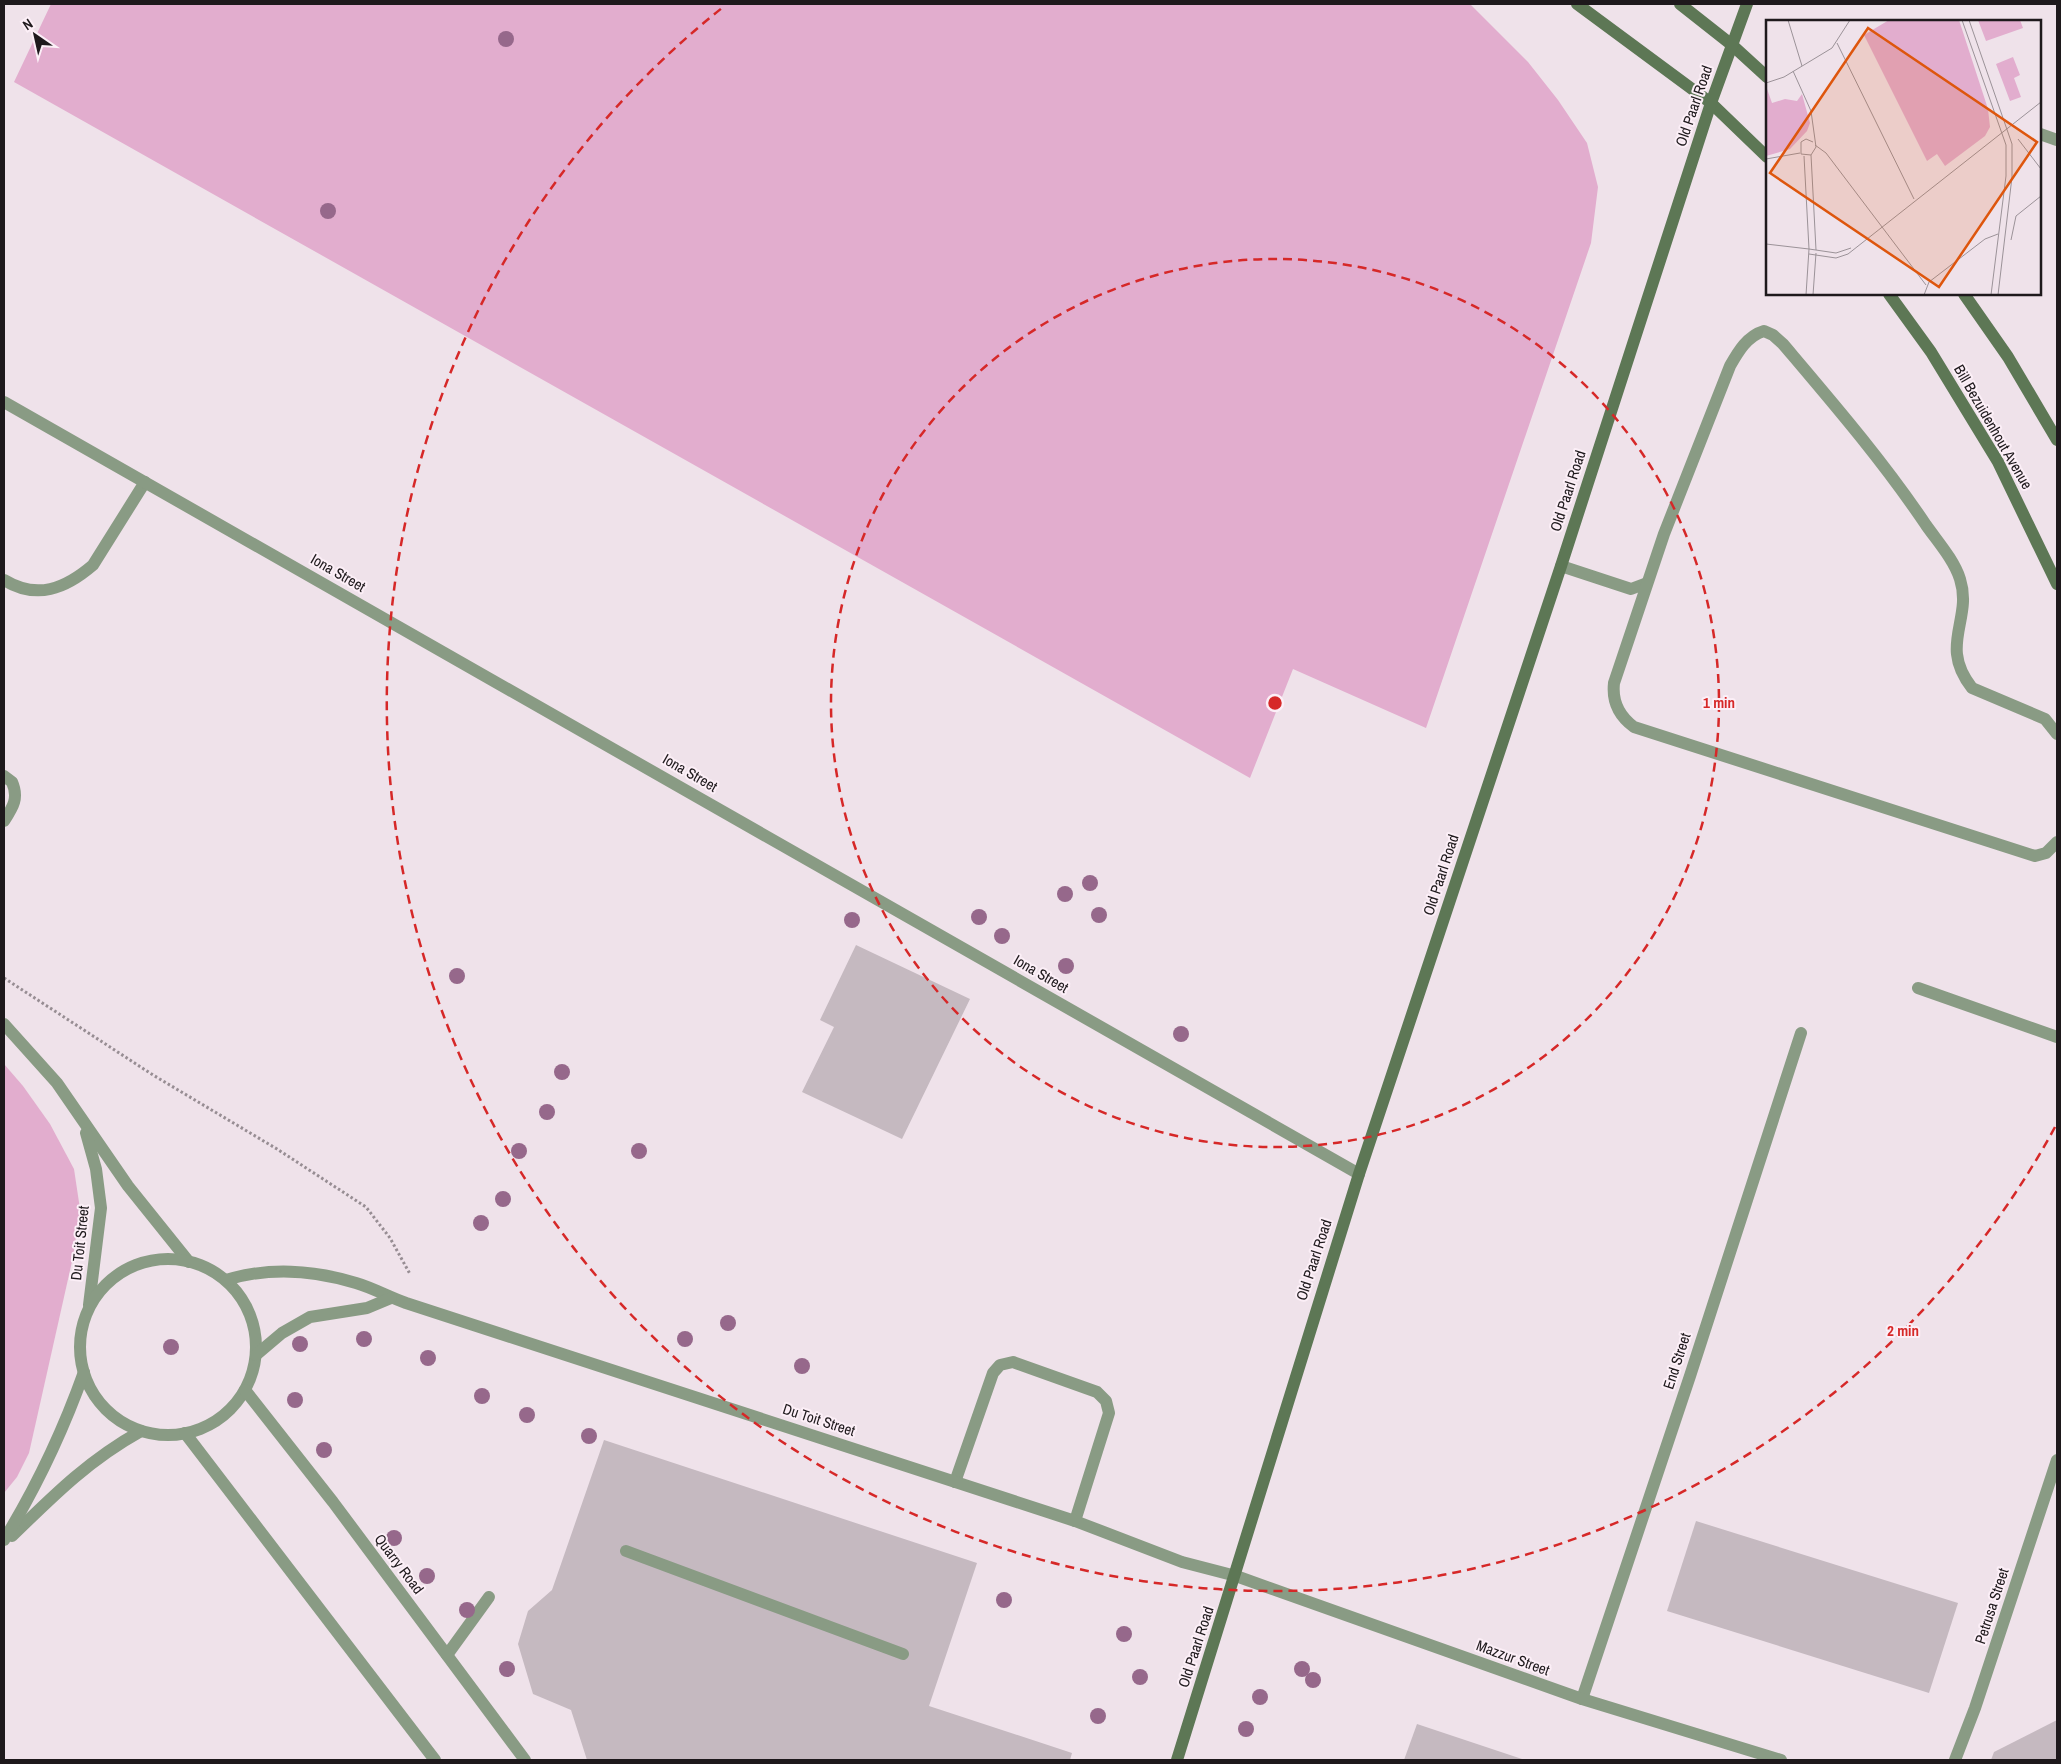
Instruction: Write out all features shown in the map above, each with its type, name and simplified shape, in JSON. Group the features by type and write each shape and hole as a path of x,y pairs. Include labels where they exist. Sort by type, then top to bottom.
{"main road":[{"path":"1577,4 1711,103 1766,156"},
{"path":"1680,4 1732,45 1766,76"},
{"name":"Old Paarl Road","path":"1178,1760 1359,1174 1561,566 1711,103 1747,4"},
{"name":"Bill Bezuidenhout Avenue","path":"1890,295 1931,352 1998,462 2057,584"},
{"path":"1965,295 2008,357 2057,440"}],"street":[{"path":"2041,134 2057,140"},
{"path":"2057,734 2045,719 1972,688 1965,679 1958,663 1955,643 1962,599 1960,580 1951,561 1884,466 1783,344 1773,335 1764,331 1758,332 1742,346 1730,366 1647,583 1612,693 1621,716 1634,727 2035,856 2046,853 2057,842"},
{"name":"Iona Street","path":"4,402 1359,1174"},
{"path":"4,580 28,591 41,590 66,584 82,574 93,565 145,482"},
{"path":"1561,566 1631,589 1647,583"},
{"path":"4,776 12,782 16,797 15,804 4,821"},
{"path":"1918,988 2057,1037"},
{"name":"Du Toit Street","path":"4,1024 58,1083 83,1122 147,1212 189,1262"},
{"name":"End Street","path":"1582,1699 1690,1376 1801,1032"},
{"name":"Du Toit Street","path":"83,1122 96,1169 101,1208 89,1310"},
{"path":"159,1260 189,1262 208,1269 226,1280 240,1296 250,1314 254,1328 256,1356 250,1379 245,1390 226,1414 206,1426 185,1433 158,1434 141,1431 122,1422 106,1409 96,1398 84,1372 81,1341 89,1310 110,1282 130,1268 159,1260"},
{"name":"Du Toit Street","path":"226,1280 259,1273 288,1271 348,1281 391,1298 1074,1522 1182,1562 1236,1576"},
{"path":"256,1356 282,1333 310,1317 368,1308 391,1298"},
{"path":"955,1482 993,1373 1000,1365 1013,1362 1097,1392 1106,1400 1109,1413 1074,1522"},
{"path":"4,1540 32,1492 56,1444 84,1372"},
{"name":"Quarry Road","path":"245,1390 333,1502 525,1760"},
{"path":"4,1544 83,1469 111,1448 141,1431"},
{"path":"185,1433 435,1760"},
{"name":"Petrusa Street","path":"1955,1760 1976,1708 2057,1460"},
{"path":"626,1551 903,1654"},
{"name":"Mazzur Street","path":"1236,1576 1582,1699 1781,1760"},
{"path":"446,1656 489,1597"}],"path":[{"path":"4,978 153,1075 278,1149 366,1207 390,1238 410,1274"}],"shaded area":[{"path":"51,4 1470,4 1528,62 1558,100 1587,143 1598,187 1591,243 1426,728 1293,669 1250,778 14,82"},
{"path":"4,1064 23,1086 50,1124 74,1169 80,1209 73,1257 29,1453 17,1477 4,1493"}],"building":[{"path":"856,945 970,999 902,1139 802,1092 834,1027 820,1020"},
{"path":"604,1440 977,1563 929,1706 1072,1753 1070,1760 587,1760 571,1710 533,1694 518,1644 528,1611 552,1590"},
{"path":"1696,1521 1958,1603 1929,1693 1667,1611"},
{"path":"2057,1720 2057,1760 1991,1760 1994,1752"},
{"path":"1417,1724 1525,1760 1404,1760"}]}
